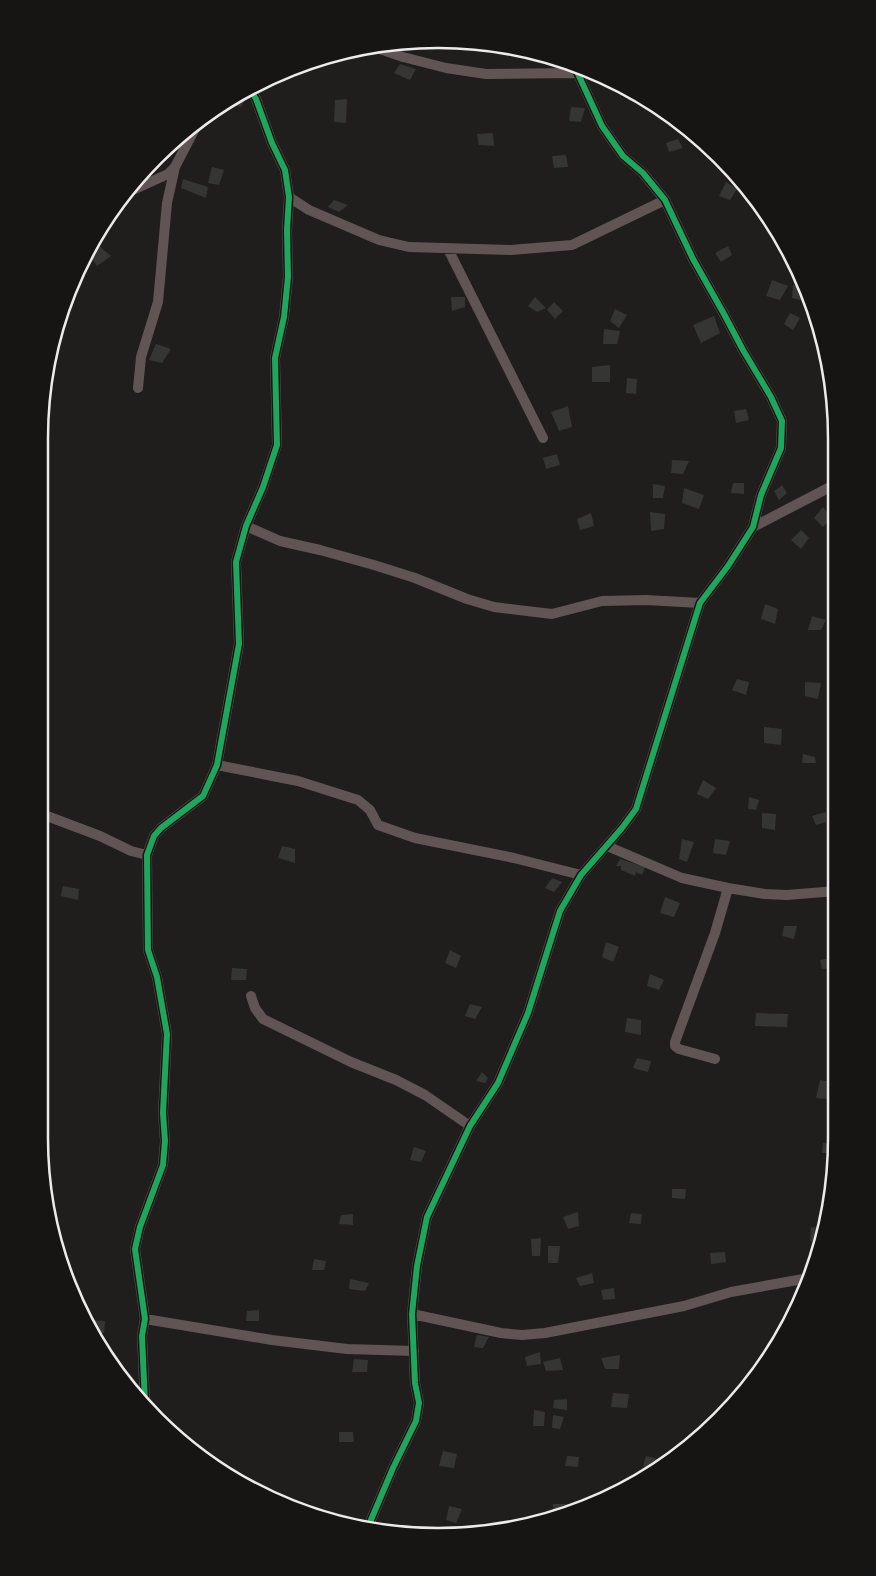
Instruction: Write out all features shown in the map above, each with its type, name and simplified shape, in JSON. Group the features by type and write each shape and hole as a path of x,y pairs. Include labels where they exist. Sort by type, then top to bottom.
{"street":[{"path":"387,51 446,68 486,74 566,69"},
{"path":"370,1522 393,1468 416,1421 419,1403 415,1383 412,1314 417,1266 427,1217 470,1126 498,1083 528,1013 560,911 580,875 636,809 700,603 728,566 753,527 761,495 781,448 782,421 771,397 742,350 693,259 665,200 643,173 617,149 602,126 580,74"},
{"path":"145,1396 142,1336 144,1319 135,1249 140,1227 163,1165 166,1141 163,1113 167,1034 157,977 148,950 147,855 154,836 161,828 202,796 217,765 239,644 236,562 246,526 263,487 277,445 275,358 284,317 288,277 287,230 289,197 285,170 253,94"},
{"path":"139,187 168,174 180,160 193,134"},
{"path":"138,388 141,357 158,302 167,204 175,167"},
{"path":"289,197 309,210 379,240 409,247 511,250 572,245 665,200"},
{"path":"448,248 544,438"},
{"path":"753,527 828,488"},
{"path":"246,526 280,541 374,564 494,607 552,614 602,601 646,600 700,603"},
{"path":"217,765 298,781 358,800 370,810 378,825 415,838 514,858 580,875"},
{"path":"48,816 100,836 131,851 147,855"},
{"path":"606,846 682,878 728,888 765,894 787,895 828,892"},
{"path":"715,1059 679,1048 675,1046 675,1042 715,933 728,888"},
{"path":"251,996 255,1008 263,1020 351,1062 396,1080 425,1095 470,1126"},
{"path":"412,1314 501,1333 522,1335 545,1333 684,1306 731,1292 802,1279"},
{"path":"144,1319 290,1343 347,1349 414,1351"}],"building":[{"path":"400,64 416,69 410,80 394,73"},
{"path":"246,99 241,107 235,105"},
{"path":"347,99 346,123 334,122 335,100"},
{"path":"571,107 585,108 581,122 569,121"},
{"path":"493,133 494,146 479,145 477,134"},
{"path":"678,139 683,148 669,152 666,143"},
{"path":"566,155 568,167 554,168 552,156"},
{"path":"212,167 224,170 219,185 208,183"},
{"path":"183,179 208,187 206,198 181,188"},
{"path":"726,182 737,189 730,200 719,196"},
{"path":"334,200 348,205 339,212 328,207"},
{"path":"99,246 111,256 97,266 92,258"},
{"path":"728,246 732,255 721,262 715,253"},
{"path":"772,280 788,286 780,300 766,296"},
{"path":"793,285 797,285 804,301 792,298"},
{"path":"451,297 465,297 465,307 452,311"},
{"path":"535,297 546,308 537,312 528,306"},
{"path":"554,302 563,311 555,319 547,310"},
{"path":"615,309 627,315 619,328 610,321"},
{"path":"790,313 800,318 793,330 784,324"},
{"path":"714,316 720,333 701,343 693,325"},
{"path":"604,329 620,331 617,344 603,344"},
{"path":"156,344 171,349 162,363 149,360"},
{"path":"610,365 610,382 592,382 592,367"},
{"path":"627,378 637,379 636,394 626,393"},
{"path":"568,406 572,427 559,431 551,412"},
{"path":"746,409 749,420 736,423 734,411"},
{"path":"557,454 560,465 546,469 543,458"},
{"path":"672,460 689,461 683,474 671,473"},
{"path":"733,483 744,483 744,494 731,493"},
{"path":"653,484 665,486 663,498 653,498"},
{"path":"782,485 787,493 779,500 774,491"},
{"path":"684,488 704,495 699,509 682,503"},
{"path":"823,507 828,513 828,521 823,527 814,518"},
{"path":"650,512 665,514 664,529 651,531"},
{"path":"591,513 594,526 580,530 577,519"},
{"path":"801,530 809,538 801,549 791,540"},
{"path":"765,604 778,609 775,624 761,619"},
{"path":"812,616 826,620 821,630 808,630"},
{"path":"737,679 749,682 746,695 732,690"},
{"path":"805,682 821,683 818,699 805,696"},
{"path":"764,727 782,729 781,745 764,743"},
{"path":"803,754 815,757 816,763 802,763"},
{"path":"703,780 716,788 708,799 697,794"},
{"path":"749,797 759,800 756,810 748,809"},
{"path":"826,812 826,822 816,825 812,816"},
{"path":"762,813 776,814 775,830 762,828"},
{"path":"682,839 694,842 687,862 679,859"},
{"path":"715,839 730,841 726,855 713,853"},
{"path":"282,846 295,849 295,863 278,858"},
{"path":"620,859 645,867 642,875 636,872 635,876 621,870 621,866 616,866"},
{"path":"552,878 562,882 554,892 545,888"},
{"path":"63,886 79,889 78,900 61,896"},
{"path":"665,897 680,903 674,917 660,913"},
{"path":"784,926 797,926 794,939 782,936"},
{"path":"606,942 619,947 613,962 602,957"},
{"path":"450,950 461,956 456,968 445,963"},
{"path":"828,958 828,969 822,969 820,960"},
{"path":"232,968 247,969 246,980 231,980"},
{"path":"650,974 664,980 659,990 647,986"},
{"path":"470,1004 482,1007 475,1019 465,1016"},
{"path":"756,1013 788,1014 787,1027 755,1026"},
{"path":"627,1018 641,1020 641,1035 625,1032"},
{"path":"637,1058 651,1061 648,1072 633,1068"},
{"path":"482,1072 488,1078 485,1083 476,1081"},
{"path":"820,1080 828,1081 827,1099 816,1098"},
{"path":"823,1143 828,1143 828,1153 822,1153"},
{"path":"414,1147 426,1151 421,1162 410,1160"},
{"path":"672,1189 686,1189 685,1199 672,1198"},
{"path":"578,1212 579,1226 568,1229 563,1217"},
{"path":"631,1213 642,1214 641,1224 629,1223"},
{"path":"353,1214 353,1225 339,1224 341,1215"},
{"path":"811,1227 818,1228 814,1241 810,1241"},
{"path":"541,1238 540,1256 532,1256 531,1239"},
{"path":"548,1246 560,1246 558,1263 548,1263"},
{"path":"725,1252 726,1262 711,1264 710,1253"},
{"path":"314,1259 326,1261 324,1270 312,1270"},
{"path":"592,1273 594,1283 580,1286 576,1278"},
{"path":"350,1279 369,1283 365,1291 349,1289"},
{"path":"614,1288 615,1299 603,1300 601,1290"},
{"path":"259,1310 259,1321 246,1321 247,1311"},
{"path":"93,1320 105,1321 104,1333 100,1333"},
{"path":"477,1335 489,1337 483,1348 474,1347"},
{"path":"540,1352 541,1364 527,1366 525,1357"},
{"path":"620,1355 619,1369 605,1369 601,1358"},
{"path":"560,1358 563,1370 546,1371 543,1362"},
{"path":"354,1359 368,1360 367,1372 352,1372"},
{"path":"613,1393 629,1394 627,1408 611,1407"},
{"path":"567,1399 567,1410 553,1408 554,1400"},
{"path":"534,1410 545,1412 544,1426 533,1426"},
{"path":"553,1415 564,1417 560,1429 552,1428"},
{"path":"339,1432 353,1432 354,1442 339,1442"},
{"path":"443,1451 457,1454 454,1468 439,1466"},
{"path":"567,1456 579,1457 578,1467 565,1466"},
{"path":"646,1456 658,1459 647,1468 643,1466"},
{"path":"553,1504 568,1504 567,1507 553,1511"},
{"path":"449,1506 462,1509 456,1523 446,1520"}],"cycle path":[{"path":"370,1522 393,1468 416,1421 419,1403 415,1383 412,1314 417,1266 427,1217 470,1126 498,1083 528,1013 560,911 581,875 636,809 700,603 728,566 753,527 761,495 781,448 782,421 771,397 693,259 665,200 643,173 623,156 602,126 578,73"},
{"path":"145,1396 142,1336 145,1319 135,1249 140,1227 163,1165 165,1141 163,1113 167,1034 157,977 148,950 147,855 154,836 161,828 203,796 217,765 239,644 236,562 246,526 263,487 277,445 275,358 284,317 288,277 287,230 289,197 285,170 253,94"}]}
